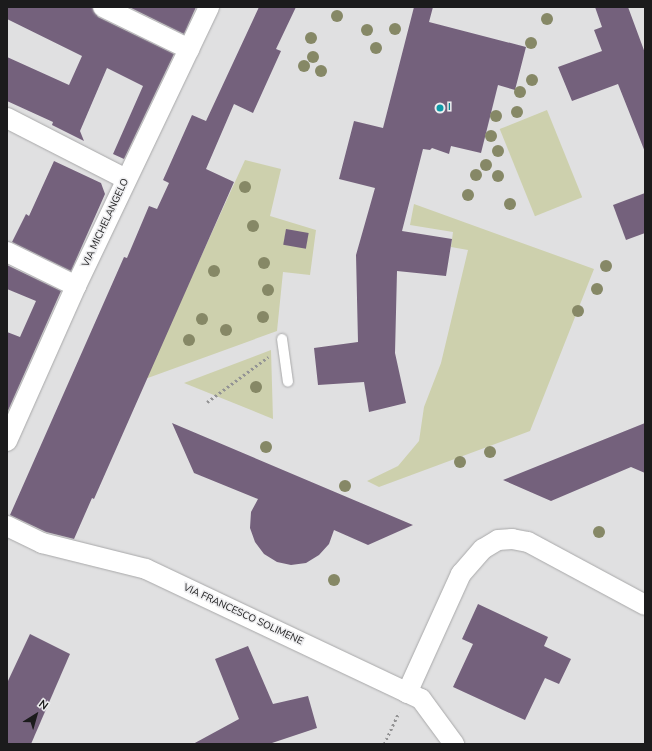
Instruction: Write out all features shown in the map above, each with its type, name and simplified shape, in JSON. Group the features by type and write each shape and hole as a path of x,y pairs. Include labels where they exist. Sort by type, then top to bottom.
{"street":[{"path":"102,7 189,49"},
{"name":"VIA MICHELANGELO","path":"7,441 12,417 209,7"},
{"path":"7,118 126,179"},
{"path":"7,252 76,286"},
{"name":"VIA FRANCESCO SOLIMENE","path":"7,526 42,543 146,569 421,699 454,744"},
{"path":"407,693 461,574 483,549 498,540 512,539 528,542 645,605"}],"lane":[{"path":"283,342 288,382"}],"path":[{"path":"207,402 283,342"},
{"path":"384,744 407,693"}],"green space":[{"path":"547,110 582,197 535,216 500,129"},
{"path":"245,160 281,169 270,216 316,230 310,275 283,272 277,331 145,379"},
{"path":"414,204 594,269 530,431 379,487 367,481 398,466 419,441 424,407 441,363 468,250 451,247 453,232 410,225"},
{"path":"271,350 273,419 184,383"}],"building":[{"path":"7,7 92,7 98,17 174,54 124,159 113,154 143,86 107,68 80,131 84,141 52,125 53,122 7,101 7,57 69,85 82,56 7,19"},
{"path":"129,7 196,7 184,34"},
{"path":"259,7 296,7 276,49 281,51 253,113 234,104 206,169 234,182 94,499 92,498 74,539 46,532 10,515 124,257 127,258 149,206 157,209 169,183 163,180 192,115 206,121"},
{"path":"414,7 433,7 429,22 526,47 515,90 498,85 481,153 451,146 449,154 432,148 430,150 423,149 402,231 452,239 446,276 397,271 395,353 406,403 369,412 364,382 318,385 314,348 358,342 356,255 375,188 339,179 354,121 383,128"},
{"path":"595,7 628,7 645,53 645,152 618,84 572,101 558,67 602,51 594,30 602,27"},
{"path":"54,161 101,183 105,194 71,271 12,242 26,214 29,216"},
{"path":"645,193 645,233 626,240 613,205"},
{"path":"286,229 309,233 306,249 283,245"},
{"path":"7,265 61,291 7,413 7,332 20,337 36,301 7,289"},
{"path":"172,423 413,525 368,545 334,530 329,544 319,555 306,563 291,565 277,562 264,554 255,542 250,528 251,512 258,499 194,473"},
{"path":"645,423 645,473 631,467 551,501 503,480"},
{"path":"478,604 548,637 544,646 571,659 559,684 545,678 525,720 453,687 473,644 462,639"},
{"path":"30,634 70,654 31,744 7,744 7,683"},
{"path":"248,646 273,704 308,696 317,728 269,744 193,744 239,719 215,659"}],"place":[{"name":"I","path":"440,108"}]}
